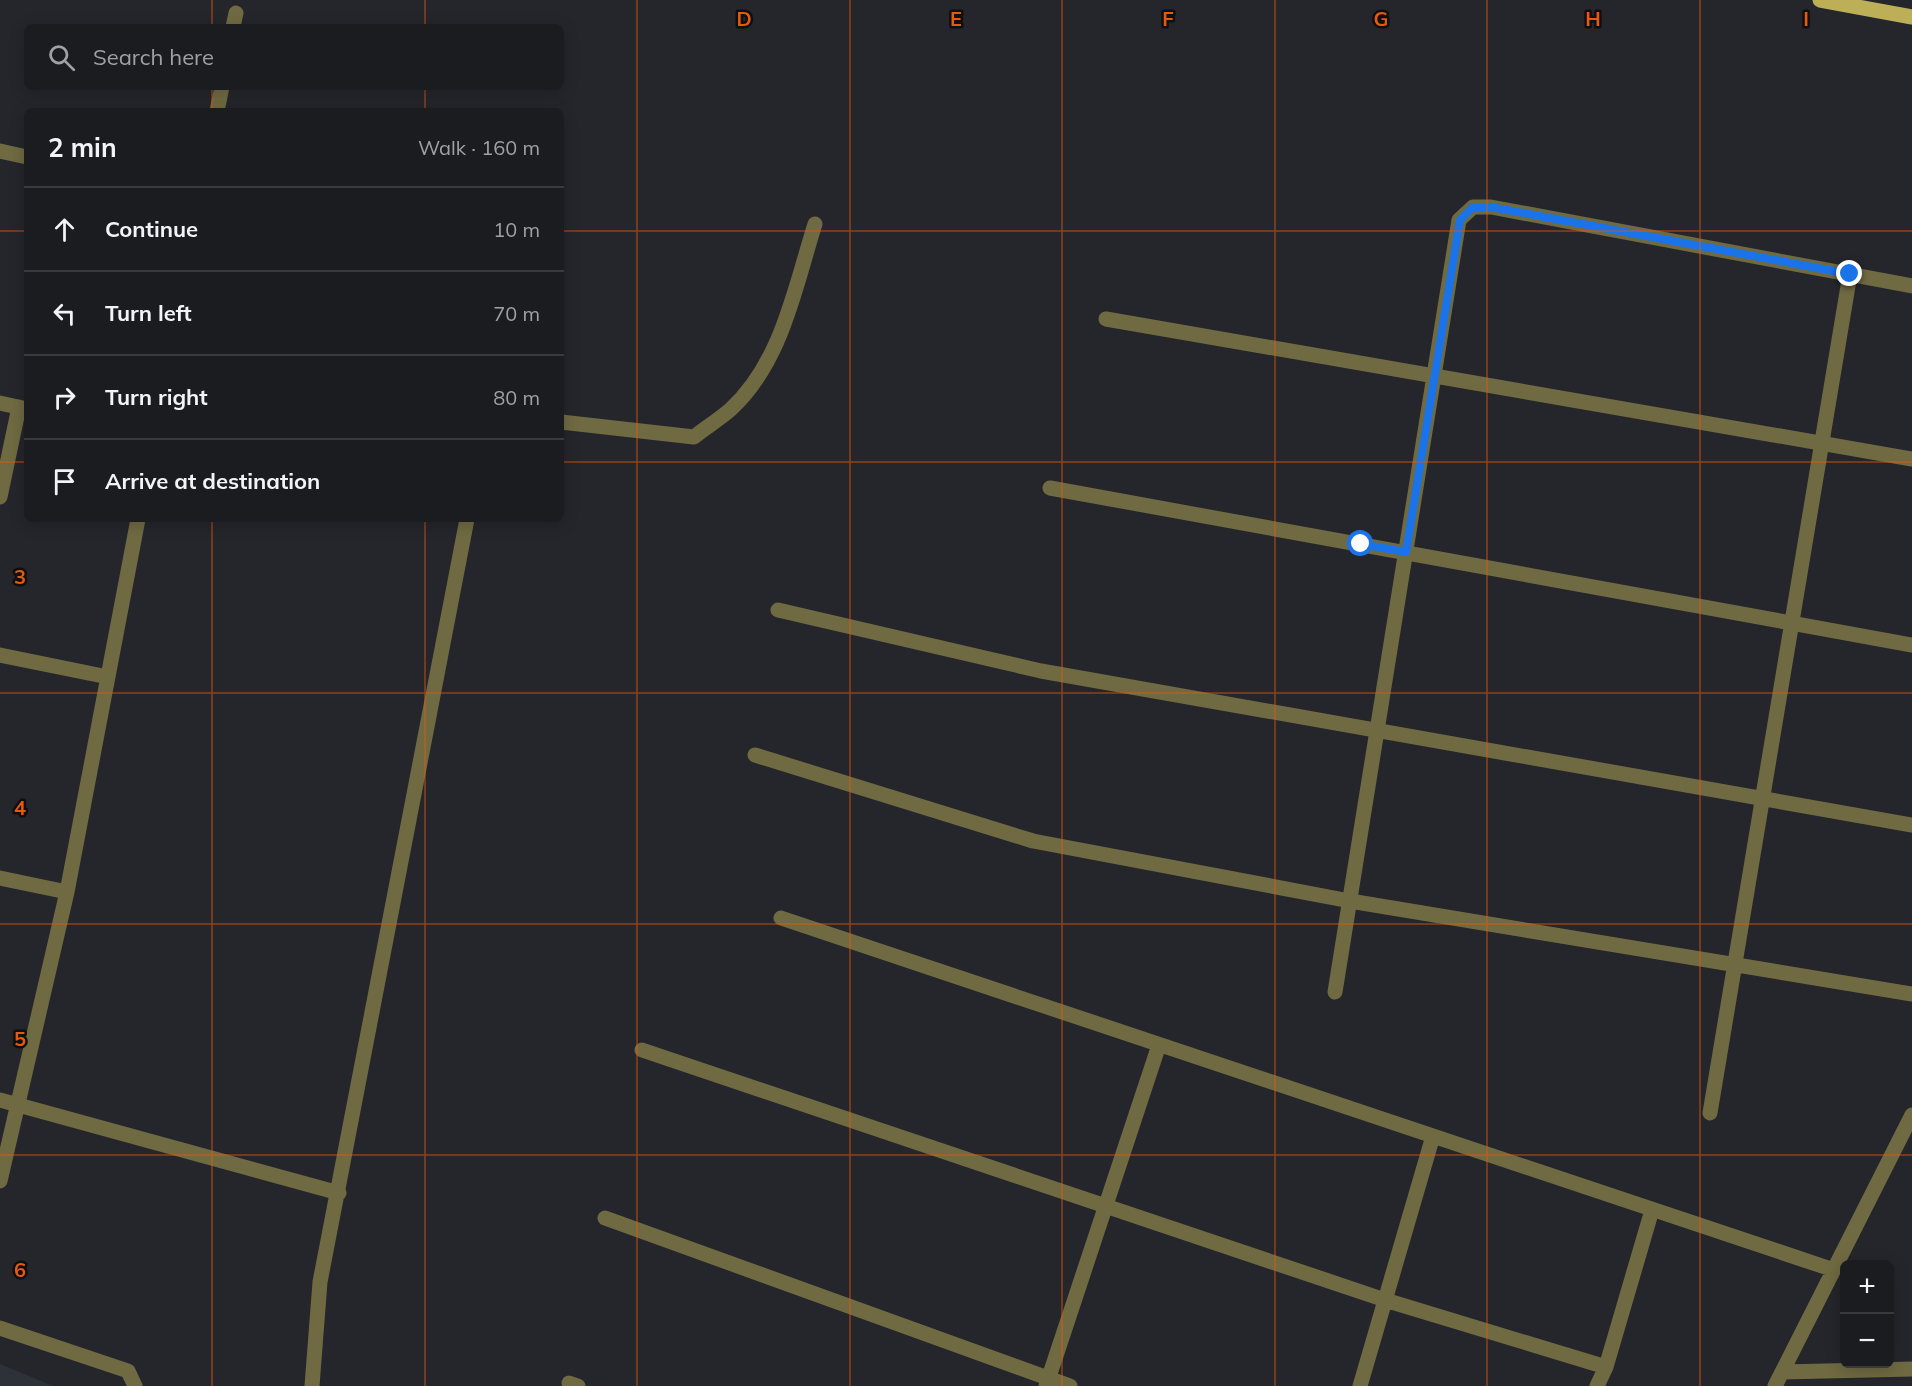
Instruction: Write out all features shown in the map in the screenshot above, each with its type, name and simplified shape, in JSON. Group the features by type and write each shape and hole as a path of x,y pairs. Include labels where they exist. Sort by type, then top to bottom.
{"main road":[{"path":"1820,0 1912,17"}],"street":[{"path":"218,108 221,90"},
{"path":"0,151 24,156"},
{"path":"1335,992 1460,220 1473,207 1491,207 1912,286"},
{"path":"564,422 694,437 732,408 760,373 780,335 815,224"},
{"path":"1710,1113 1850,274"},
{"path":"1106,319 1912,459"},
{"path":"0,403 23,408 0,497"},
{"path":"1050,488 1912,645"},
{"path":"0,1181 67,892 137,522"},
{"path":"312,1386 320,1282 339,1193 466,522"},
{"path":"778,610 1041,670 1912,825"},
{"path":"0,655 108,677"},
{"path":"755,755 1033,841 1350,901 1912,994"},
{"path":"0,878 67,892"},
{"path":"780,918 1834,1270"},
{"path":"1047,1383 1160,1045"},
{"path":"642,1050 1385,1300 1606,1367"},
{"path":"0,1100 339,1193"},
{"path":"1779,1379 1912,1115"},
{"path":"1360,1386 1432,1136"},
{"path":"1597,1386 1606,1367 1652,1210"},
{"path":"605,1218 1047,1383 1070,1386"},
{"path":"0,1328 128,1371 135,1386"},
{"path":"1779,1379 1912,1369"}],"shaded area":[{"path":"0,1364 53,1386 0,1386"}],"route":[{"path":"1361,544 1406,552 1460,220 1473,207 1491,207 1850,274"}]}
